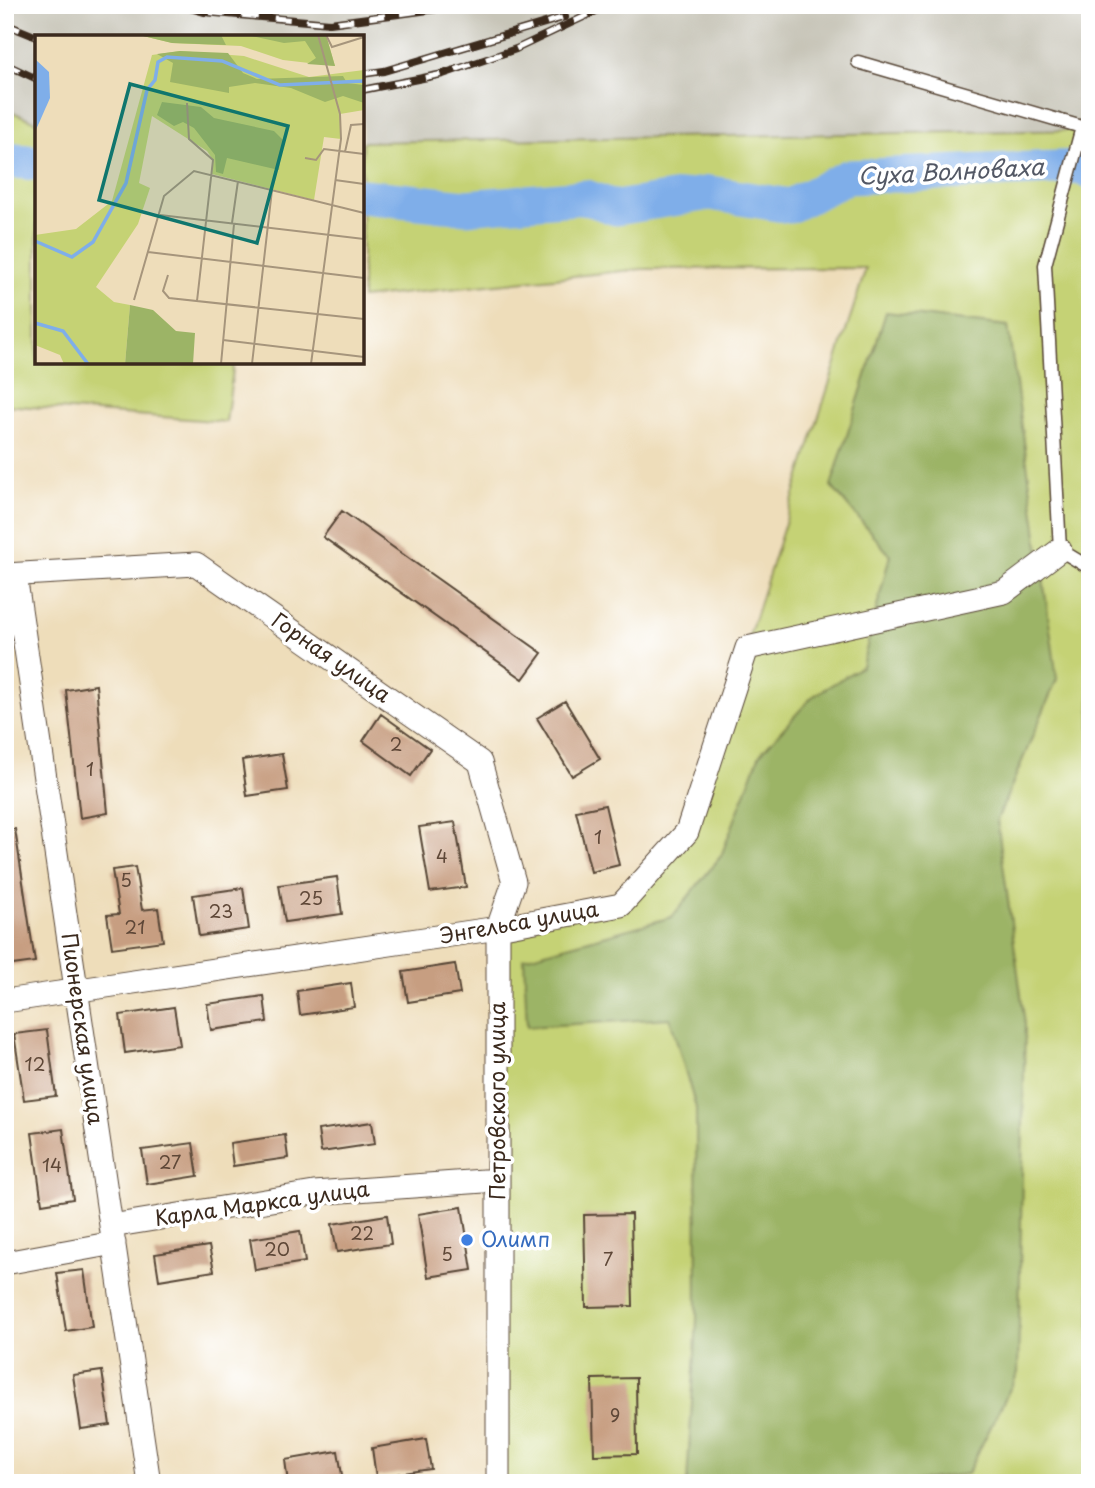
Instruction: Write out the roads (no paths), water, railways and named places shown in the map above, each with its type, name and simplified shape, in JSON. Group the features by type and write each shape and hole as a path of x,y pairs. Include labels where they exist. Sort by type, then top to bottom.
{"street":[{"name":"Энгельса улица","path":"5,1001 498,928 621,905 687,832 747,648 1004,592 1060,550"},
{"name":"Горная улица","path":"10,575 196,564 480,762 514,882 498,928"},
{"name":"Пионерская улица","path":"10,575 76,991 149,1483"},
{"name":"Петровского улица","path":"498,928 498,1483"},
{"name":"Карла Маркса улица","path":"5,1264 112,1234 314,1193 498,1180"}],"lane":[{"path":"858,62 1086,126 1064,190 1045,265 1060,550 1090,568"}],"waterway":[{"name":"Суха Волноваха","path":"5,160 35,163"},
{"name":"Суха Волноваха","path":"364,196 466,207 586,197 616,208 710,193 790,206 847,177 1080,167 1090,172"}],"railway":[{"path":"179,5 204,12 330,23 467,5"},
{"path":"364,90 443,74 516,49 609,5"},
{"path":"364,74 384,71 565,17"},
{"path":"5,24 35,36"},
{"path":"5,64 35,78"}],"place":[{"name":"Олимп","path":"467,1240"}]}
